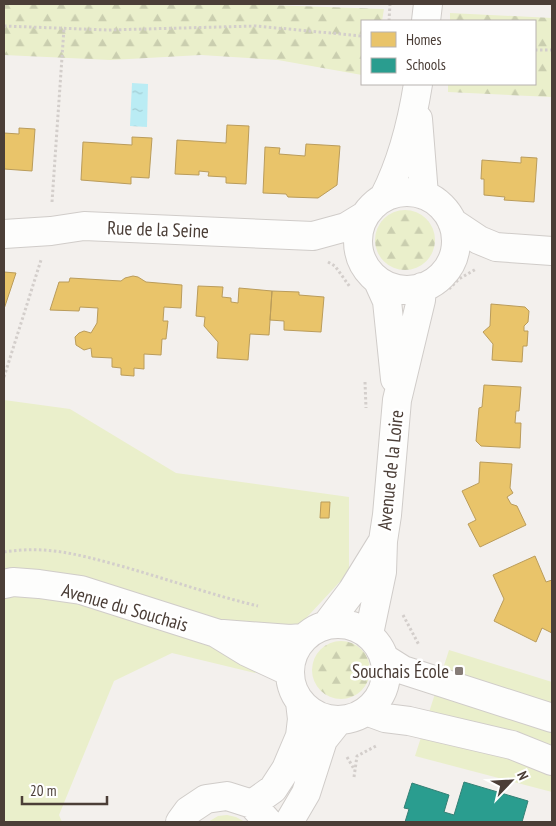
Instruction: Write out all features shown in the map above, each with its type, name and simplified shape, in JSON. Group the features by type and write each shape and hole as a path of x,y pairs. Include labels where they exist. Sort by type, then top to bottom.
{"street":[{"path":"426,20 428,4"},
{"path":"417,91 424,195"},
{"path":"384,197 401,156 417,91"},
{"path":"452,222 455,236 454,251 450,264 433,282 433,291 400,289 388,286 378,281 367,268 359,254 359,228 364,216 373,205 384,197 397,193 411,192 424,195 440,206 452,222 479,240 490,257"},
{"name":"Rue de la Seine","path":"4,234 50,231 84,226 313,236 346,228 364,216"},
{"name":"Rue de la Seine","path":"313,236 359,254"},
{"path":"450,264 490,257 552,251"},
{"name":"Avenue de la Loire","path":"378,281 387,301 397,400"},
{"name":"Avenue de la Loire","path":"369,634 382,572 383,541 387,516 397,400 421,300 433,291"},
{"name":"Avenue de la Loire","path":"327,624 352,591 383,541"},
{"name":"Avenue du Souchais","path":"4,584 12,582 39,584 81,590 216,633 290,639 303,638"},
{"path":"327,624 349,625 369,634 378,645 384,658 386,673 384,688 377,701 366,712 353,718 339,720 325,718 311,712 300,702 292,688 290,672 293,654 303,638 327,624"},
{"name":"Avenue du Souchais","path":"216,633 247,652 290,672"},
{"path":"384,658 403,670 552,718"},
{"path":"180,822 188,811 206,799 227,796 260,813 286,769 300,736 302,720 300,702"},
{"path":"366,712 385,718 409,721 512,745 552,761"},
{"path":"289,822 306,793 324,740 339,720"}],"path":[{"path":"389,20 390,4"},
{"path":"4,26 108,30 256,26 361,36"},
{"path":"536,50 552,50"},
{"path":"433,291 465,275 490,257"},
{"path":"365,373 366,411"},
{"path":"4,552 52,550 77,555 262,607"},
{"path":"354,777 356,756 378,744"}],"green space":[{"path":"4,4 239,4 384,9 382,20 361,20 361,75 278,60 201,55 111,60 4,55"},
{"path":"450,13 552,18 552,97 448,92 448,85 536,85 536,20 450,20"},
{"path":"405,210 417,212 430,223 435,240 433,252 422,265 405,270 393,268 380,257 375,240 377,228 388,215"},
{"path":"4,400 70,409 176,473 349,497 349,572 255,673 172,653 114,681 59,815 62,822 4,822"},
{"path":"335,641 347,641 362,649 370,664 370,676 362,691 347,699 335,699 320,691 312,676 312,664 320,649"},
{"path":"449,650 552,682 552,792 415,756"},
{"path":"227,815 245,822 208,822 218,816"}],"water":[{"path":"132,83 148,84 147,127 130,126"}],"building: Homes":[{"path":"227,125 249,126 246,184 226,183 226,177 208,176 209,172 199,171 199,175 175,174 177,140 226,143"},
{"path":"19,128 35,129 32,171 4,169 4,133 19,134"},
{"path":"132,137 152,138 149,178 131,177 131,184 81,180 83,142 132,145"},
{"path":"306,144 340,146 337,185 318,198 288,197 286,194 263,193 265,147 280,148 279,154 305,156"},
{"path":"521,157 537,158 534,202 504,200 505,197 484,195 484,179 481,179 482,160 521,163"},
{"path":"4,272 16,273 4,309"},
{"path":"133,276 146,282 182,285 181,308 164,307 163,321 168,321 166,339 162,339 161,355 144,354 144,369 134,368 134,376 121,375 121,368 112,367 112,358 92,357 91,348 84,350 76,345 75,337 84,331 91,333 97,323 98,308 80,307 79,311 50,310 59,282 69,282 70,278 121,281"},
{"path":"198,286 223,287 222,297 231,298 231,302 238,303 239,288 272,291 269,335 250,334 248,360 217,358 218,342 204,326 205,317 196,316"},
{"path":"272,291 299,292 299,295 324,297 321,332 284,330 284,321 270,320"},
{"path":"491,304 525,307 529,311 528,322 524,326 524,331 528,331 527,346 523,346 522,362 492,360 493,344 483,332 490,326"},
{"path":"484,385 521,387 519,411 516,411 515,423 521,423 520,448 481,446 476,441 479,408 482,407"},
{"path":"480,462 512,464 510,488 513,493 507,497 511,504 517,506 526,525 480,547 468,524 476,520 462,491 479,483"},
{"path":"321,502 330,502 329,518 320,518"},
{"path":"535,556 546,582 552,580 552,633 542,628 536,642 494,621 504,599 493,575"}],"building: Schools":[{"path":"464,782 528,801 522,822 405,822 409,809 404,808 412,783 449,795 444,812 454,815"}],"place":[{"name":"Souchais École","path":"459,671"}]}
